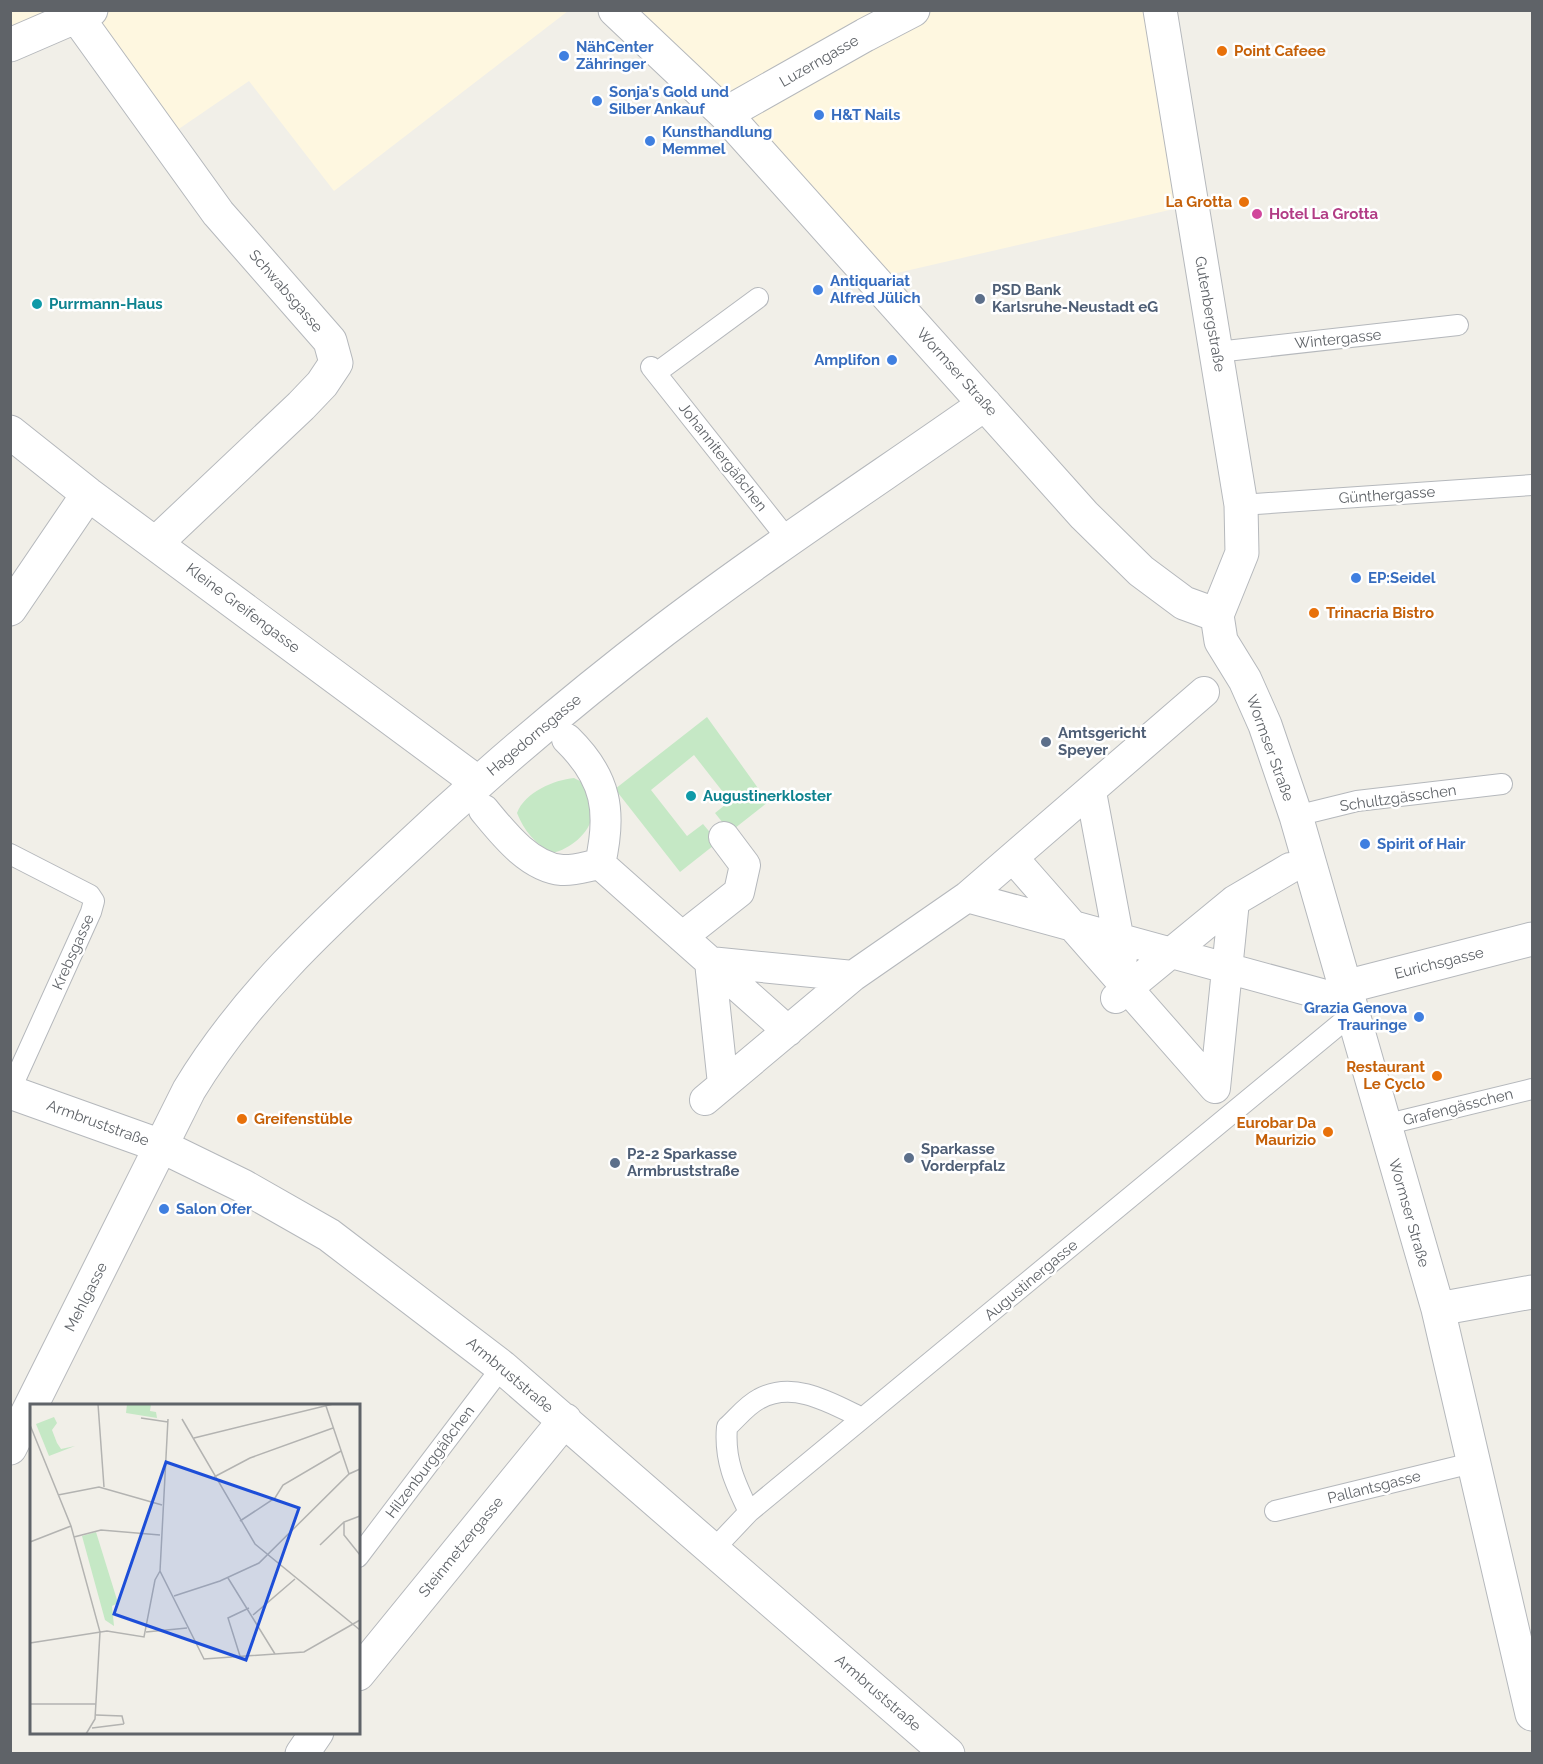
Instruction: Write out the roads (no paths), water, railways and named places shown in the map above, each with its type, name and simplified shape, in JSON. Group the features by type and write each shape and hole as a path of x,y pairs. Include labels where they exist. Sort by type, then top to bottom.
{"street":[{"name":"Wormser Straße","path":"615,10 725,114 1084,515 1141,571 1184,603 1216,615 1221,641 1245,680 1265,725 1296,816 1340,999 1383,1125 1438,1309 1472,1463 1533,1714"},
{"name":"Luzerngasse","path":"725,114 865,34 913,10"},
{"name":"Gutenbergstraße","path":"1160,10 1241,505 1242,554 1216,615"},
{"path":"10,45 84,14"},
{"name":"Schwabsgasse","path":"84,14 218,213 330,341 336,363 322,384 301,406 156,543"},
{"name":"Hagedornsgasse","path":"161,1146 189,1090 213,1051 248,1005 291,957 481,796 664,629 985,404"},
{"name":"Kleine Greifengasse","path":"10,432 481,796"},
{"path":"10,609 88,494"},
{"path":"710,962 714,1092 853,976 967,897 1092,792 1204,692"},
{"path":"567,739 592,769 605,800 608,832 600,864"},
{"path":"1092,792 1119,939 1122,993"},
{"path":"481,796 505,836 538,862 562,870 600,864"},
{"path":"682,937 740,892 745,865 724,837"},
{"path":"1013,858 1073,926 1122,993 1215,1088 1234,901"},
{"path":"600,864 788,1031"},
{"path":"1122,993 1234,901 1290,868"},
{"path":"967,897 1340,999"},
{"name":"Eurichsgasse","path":"1340,999 1533,939"},
{"path":"710,962 853,976"},
{"name":"Armbruststraße","path":"10,1091 161,1146 243,1186 330,1235 502,1367 948,1754"},
{"name":"Mehlgasse","path":"32,1404 161,1146"},
{"path":"1438,1309 1533,1292"},
{"name":"Mehlgasse","path":"10,1448 30,1408"},
{"name":"Steinmetzergasse","path":"360,1672 565,1420"},
{"path":"302,1754 316,1734"}],"lane":[{"name":"Johannitergäßchen","path":"758,298 654,370 789,541"},
{"name":"Wintergasse","path":"1217,352 1458,326"},
{"name":"Günthergasse","path":"1241,505 1533,485"},
{"name":"Schultzgässchen","path":"1296,816 1357,801 1502,784"},
{"name":"Krebsgasse","path":"10,854 90,895 94,901 10,1091"},
{"name":"Augustinergasse","path":"713,1550 749,1512 862,1418 1340,999"},
{"name":"Grafengässchen","path":"1383,1125 1533,1089"},
{"name":"Hilzenburggäßchen","path":"360,1554 502,1367"},
{"path":"749,1512 730,1473 725,1445 727,1427 758,1399 774,1393 808,1393 862,1418"},
{"name":"Pallantsgasse","path":"1275,1511 1472,1463"}],"place":[{"name":"Point Cafeee","path":"1222,51"},
{"name":"NähCenter Zähringer","path":"564,56"},
{"name":"Sonja's Gold und Silber Ankauf","path":"597,101"},
{"name":"H&T Nails","path":"819,115"},
{"name":"Kunsthandlung Memmel","path":"650,141"},
{"name":"La Grotta","path":"1244,202"},
{"name":"Hotel La Grotta","path":"1257,214"},
{"name":"Antiquariat Alfred Jülich","path":"818,290"},
{"name":"PSD Bank Karlsruhe-Neustadt eG","path":"980,299"},
{"name":"Purrmann-Haus","path":"37,304"},
{"name":"Amplifon","path":"892,360"},
{"name":"EP:Seidel","path":"1356,578"},
{"name":"Trinacria Bistro","path":"1314,613"},
{"name":"Amtsgericht Speyer","path":"1046,742"},
{"name":"Augustinerkloster","path":"691,796"},
{"name":"Spirit of Hair","path":"1365,844"},
{"name":"Grazia Genova Trauringe","path":"1419,1017"},
{"name":"Restaurant Le Cyclo","path":"1437,1076"},
{"name":"Greifenstüble","path":"242,1119"},
{"name":"Eurobar Da Maurizio","path":"1328,1132"},
{"name":"Sparkasse Vorderpfalz","path":"909,1158"},
{"name":"P2-2 Sparkasse Armbruststraße","path":"615,1163"},
{"name":"Salon Ofer","path":"164,1209"}]}
